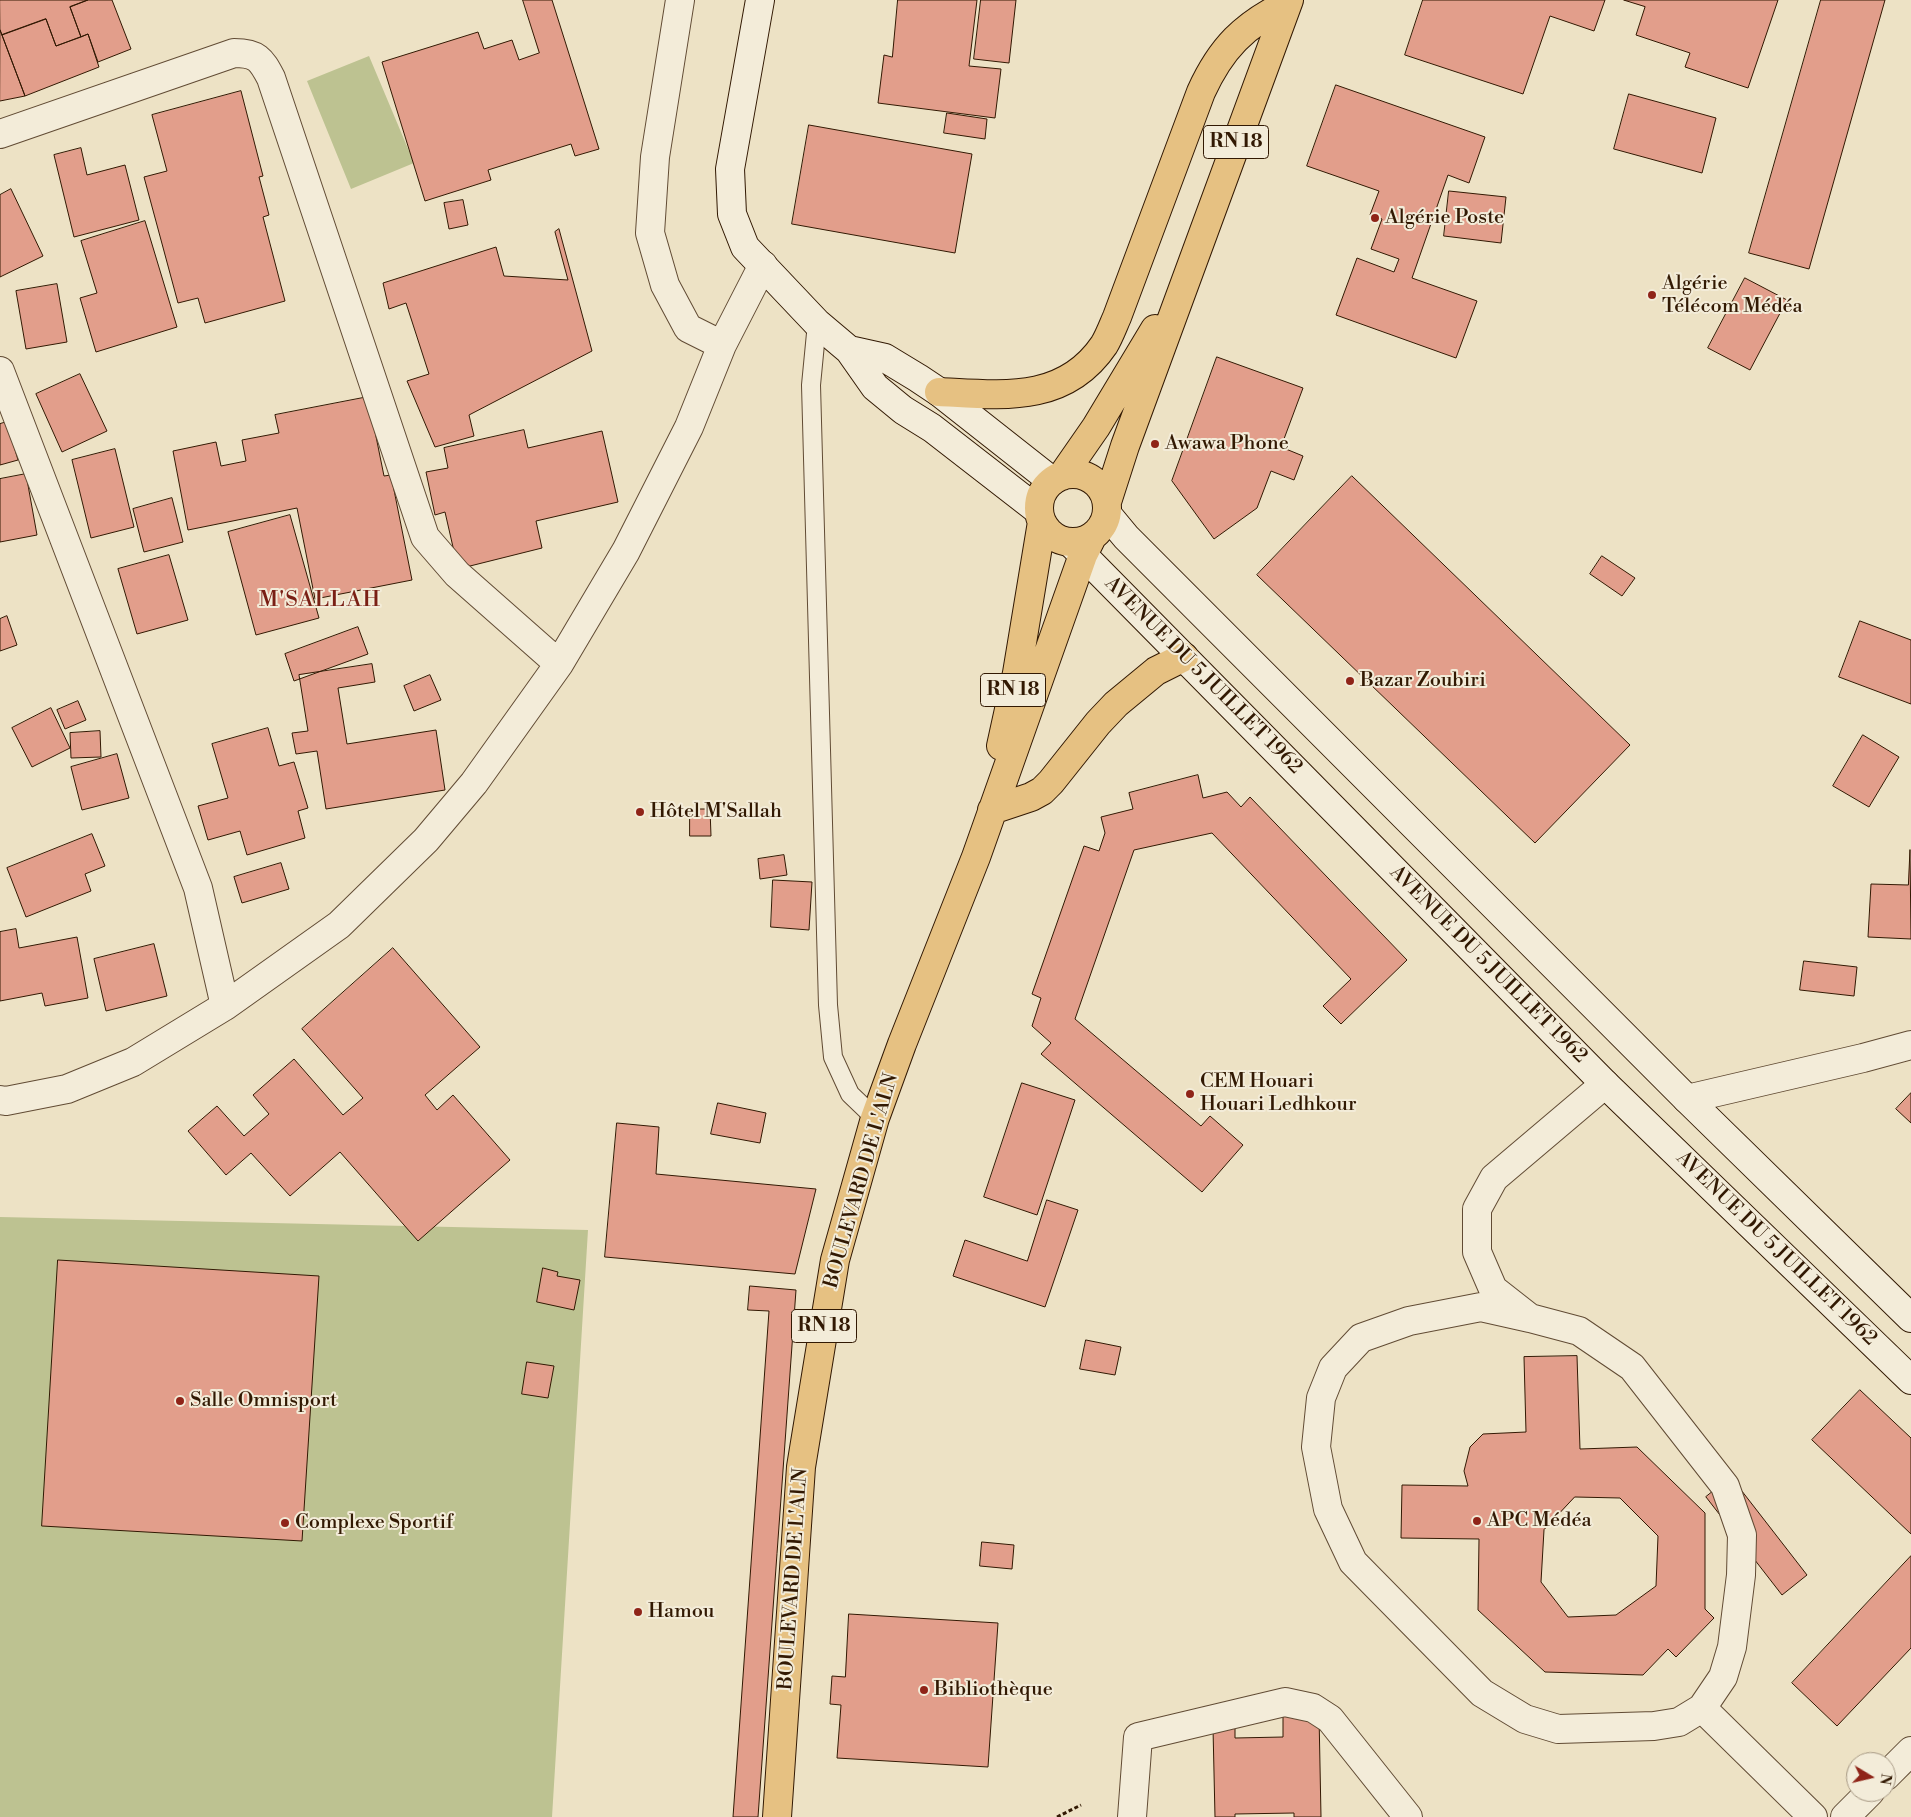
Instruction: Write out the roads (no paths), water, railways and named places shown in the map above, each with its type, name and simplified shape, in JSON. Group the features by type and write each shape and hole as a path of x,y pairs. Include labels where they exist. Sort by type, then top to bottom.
{"main road":[{"name":"RN 18","path":"1107,508 1125,446 1288,2"},
{"path":"939,392 976,394 1034,392 1062,383 1087,366 1105,344 1117,316 1211,68 1226,48 1244,30 1288,2"},
{"name":"RN 18","path":"1057,478 1096,427 1184,284"},
{"path":"1077,474 1091,478 1101,488 1107,508 1102,527 1082,545 1059,540 1049,533 1040,517 1040,500 1044,490 1057,478 1077,474"},
{"name":"RN 18","path":"976,857 1017,673 1040,517"},
{"name":"RN 18","path":"976,857 1082,545"},
{"path":"992,810 1031,797 1042,790 1051,782 1098,723 1116,704 1156,671 1184,657"},
{"name":"BOULEVARD DE L'ALN","path":"777,1817 801,1467 835,1260 876,1118 902,1044 976,857"}],"street":[{"path":"680,0 655,157 650,233 665,285 688,328 722,346"},
{"path":"760,0 730,169 732,214 745,248 817,323 849,350 874,387 903,410 932,428 1040,517"},
{"path":"0,134 234,53 249,53 262,61 271,78 425,536 457,574 559,664"},
{"path":"0,1100 6,1101 67,1089 133,1062 225,1006 339,925 426,840 474,783 559,664 626,551 689,427 722,346 763,265"},
{"path":"849,350 886,358 939,392 1057,478"},
{"path":"0,371 198,888 225,1006"},
{"path":"1107,508 1126,537 1687,1099 1911,1318"},
{"name":"AVENUE DU 5 JUILLET 1962","path":"1082,545 1184,657 1604,1084 1911,1380"},
{"path":"1687,1099 1911,1045"},
{"path":"1530,1318 1493,1289 1477,1252 1477,1209 1494,1178 1604,1084"},
{"path":"1481,1307 1579,1331 1632,1367 1725,1486 1742,1536 1741,1575 1732,1647 1723,1677 1702,1708 1679,1722 1654,1726 1558,1729 1525,1719 1482,1693 1353,1562 1328,1509 1316,1447 1321,1398 1333,1368 1361,1338 1408,1321 1481,1307"},
{"path":"1132,1817 1138,1737 1285,1702 1313,1708 1330,1719 1408,1817"},
{"path":"1702,1708 1813,1817"},
{"path":"1896,1766 1911,1751"},
{"path":"1846,1817 1860,1802"}],"lane":[{"path":"817,323 811,385 828,1005 833,1057 850,1094 876,1118"}],"place":[{"name":"Algérie Poste","path":"1375,218"},
{"name":"Algérie Télécom Médéa","path":"1652,295"},
{"name":"Awawa Phone","path":"1155,444"},
{"name":"Bazar Zoubiri","path":"1350,681"},
{"name":"Hôtel M'Sallah","path":"640,812"},
{"name":"CEM Houari Houari Ledhkour","path":"1190,1094"},
{"name":"Salle Omnisport","path":"180,1401"},
{"name":"APC Médéa","path":"1477,1521"},
{"name":"Complexe Sportif","path":"285,1523"},
{"name":"Hamou","path":"638,1612"},
{"name":"Bibliothèque","path":"924,1690"}],"district":[{"name":"M'SALLAH","path":"320,601"}]}
